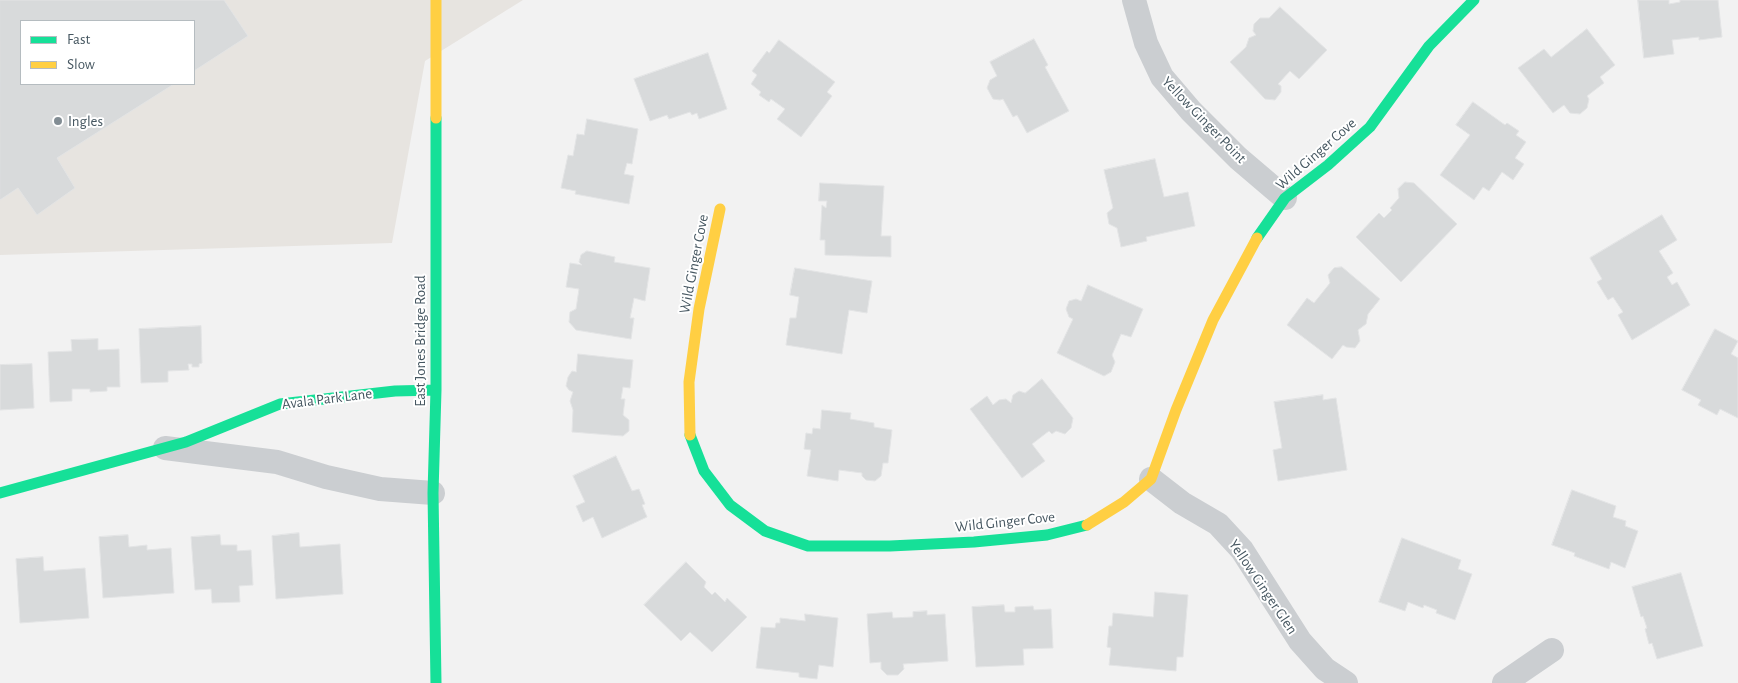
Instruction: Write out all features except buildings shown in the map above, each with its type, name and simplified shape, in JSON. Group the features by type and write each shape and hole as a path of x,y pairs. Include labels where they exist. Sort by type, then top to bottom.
{"street":[{"name":"East Jones Bridge Road","path":"436,0 436,390 433,493 436,683"},
{"name":"Yellow Ginger Point","path":"1134,0 1146,43 1162,77 1238,158 1285,198"},
{"name":"Wild Ginger Cove","path":"720,209 699,309 689,382 690,434 704,471 730,505 765,531 808,546 890,546 964,542 1047,535 1090,524 1124,502 1151,479 1176,410 1213,320 1254,242 1285,198 1328,165 1370,127 1429,46 1474,0"},
{"name":"Avala Park Lane","path":"0,494 186,442 280,404 395,391 436,390"},
{"name":"Avala Park Lane","path":"165,448 278,462 326,477 380,489 433,493"},
{"name":"Yellow Ginger Glen","path":"1151,479 1182,503 1218,524 1242,550 1300,641 1326,669 1346,683"},
{"path":"1504,683 1552,650"}],"shaded area":[{"path":"0,0 523,0 425,61 392,243 0,255"}],"traffic: fast":[{"path":"1257,238 1285,198 1328,165 1370,127 1429,46 1474,0"},
{"path":"436,118 436,390 433,493 436,683"},
{"path":"0,493 186,442 280,404 395,391 436,390"},
{"path":"690,435 704,471 730,505 765,531 808,546 890,546 974,542 1047,535 1087,525"}],"traffic: slow":[{"path":"436,0 436,118"},
{"path":"690,435 689,382 699,309 720,209"},
{"path":"1087,525 1124,502 1151,479 1176,410 1213,320 1257,238"}],"place":[{"name":"Ingles","path":"58,121"}]}
